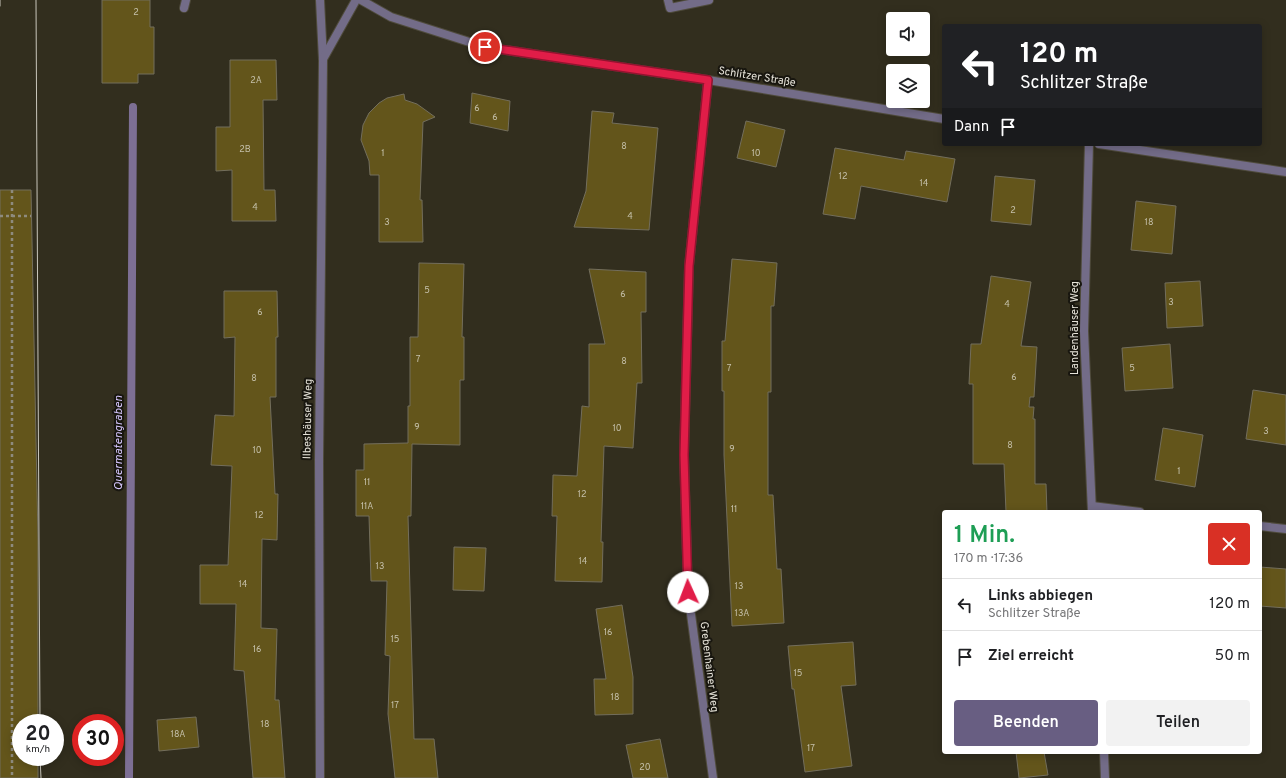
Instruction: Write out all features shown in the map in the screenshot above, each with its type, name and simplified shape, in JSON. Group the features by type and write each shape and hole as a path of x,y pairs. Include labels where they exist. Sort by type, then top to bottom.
{"street":[{"name":"Ilbeshäuser Weg","path":"320,0 323,60 319,460 320,778"},
{"name":"Ilbeshäuser Weg","path":"323,60 356,0"},
{"name":"Schlitzer Straße","path":"361,0 391,17 485,47 708,80 942,119"},
{"path":"668,0 670,8 709,0"},
{"name":"Grebenhainer Weg","path":"708,80 689,266 684,455 688,592 713,778"},
{"name":"Landenhäuser Weg","path":"1089,146 1084,331 1092,509"},
{"path":"1112,146 1286,172"},
{"path":"1092,509 1108,510"},
{"path":"1262,526 1286,529"},
{"path":"1104,754 1105,778"}],"path":[{"path":"12,190 12,778"},
{"path":"0,216 31,216"}],"building":[{"path":"102,0 150,0 150,27 154,27 154,74 138,74 138,83 102,83"},
{"path":"230,60 276,60 277,100 263,100 264,190 275,190 276,221 232,221 232,170 216,171 216,127 230,127"},
{"path":"472,93 510,101 508,131 470,123"},
{"path":"404,94 405,100 417,104 435,117 423,122 420,200 422,200 423,242 379,242 379,175 370,175 369,161 361,140 363,125 369,113 379,103 387,98"},
{"path":"592,111 614,113 612,123 658,128 649,230 574,227 586,191"},
{"path":"746,121 785,130 776,167 737,158"},
{"path":"835,148 904,160 906,151 955,159 947,202 861,186 855,219 823,214"},
{"path":"995,176 1035,180 1031,225 991,221"},
{"path":"0,190 31,190 38,539 38,714 12,714 12,766 38,766 38,778 0,778"},
{"path":"1136,201 1176,206 1172,254 1131,250"},
{"path":"732,259 777,263 774,306 771,306 771,392 768,392 768,495 773,495 777,569 781,569 784,623 732,626 724,455 722,341 725,341"},
{"path":"419,263 464,264 462,337 464,337 464,380 460,380 460,445 412,444 411,516 408,516 414,739 434,739 438,778 395,778 388,714 390,656 385,655 387,581 371,581 369,516 356,516 356,470 364,470 364,444 408,443 408,406 410,406 410,337 418,337"},
{"path":"589,269 646,272 646,312 641,312 642,383 637,383 633,448 604,446 601,542 603,542 602,582 555,581 557,516 552,516 553,475 577,476 582,406 589,407 589,344 605,344"},
{"path":"991,276 1031,282 1021,346 1037,347 1034,397 1030,397 1029,407 1034,407 1033,419 1035,419 1035,484 1046,484 1047,510 1006,510 1004,464 973,464 973,384 969,384 971,344 981,344"},
{"path":"1200,281 1203,326 1167,328 1165,283"},
{"path":"224,291 277,291 278,337 276,337 276,397 270,397 275,494 278,494 277,540 262,539 261,628 277,629 275,700 279,700 285,778 253,778 244,671 234,670 236,604 200,604 200,565 228,565 232,466 211,465 215,415 234,416 235,337 224,338"},
{"path":"1170,344 1173,388 1125,391 1122,348"},
{"path":"1253,390 1286,395 1286,445 1246,439"},
{"path":"1163,428 1203,435 1195,487 1155,480"},
{"path":"454,547 486,548 484,591 453,590"},
{"path":"1262,567 1286,569 1286,608 1262,606"},
{"path":"622,605 633,677 633,714 595,715 594,679 606,679 596,609"},
{"path":"853,642 856,685 841,686 852,766 805,772 794,689 792,689 788,646"},
{"path":"196,717 199,747 159,751 157,720"},
{"path":"660,739 668,778 633,778 626,745"},
{"path":"1016,754 1044,754 1048,775 1019,778"}],"waterway":[{"name":"Quermatengraben","path":"129,778 133,107"}],"tram line":[{"path":"0,0 0,6"},
{"path":"36,0 40,714"},
{"path":"40,766 41,778"}],"route":[{"path":"485,47 708,80 689,266 684,455 688,592"}]}
